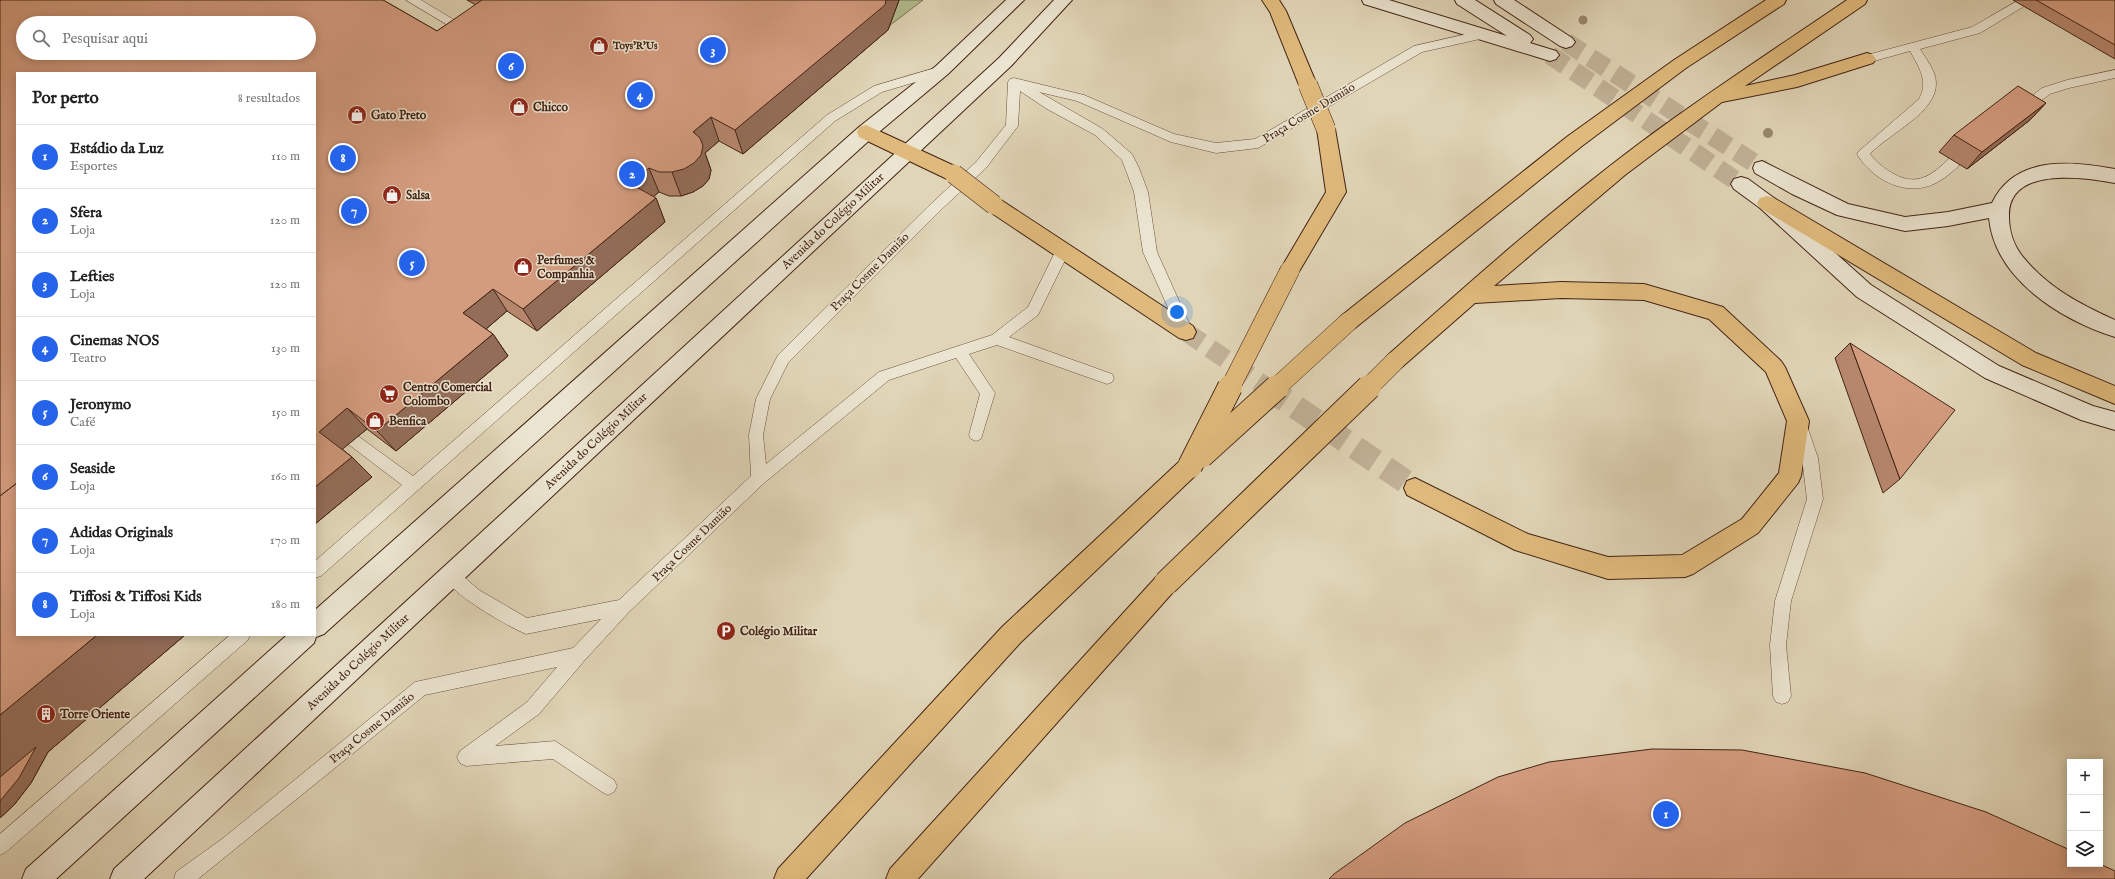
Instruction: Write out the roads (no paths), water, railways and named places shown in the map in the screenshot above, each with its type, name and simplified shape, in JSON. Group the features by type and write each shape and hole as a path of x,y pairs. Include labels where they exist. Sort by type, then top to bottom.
{"highway":[{"path":"1190,466 1290,270 1336,192 1326,129 1278,11 1270,0"},
{"path":"788,879 1011,635 1190,466 1348,322 1575,141 1680,64 1778,0"},
{"path":"900,879 1166,583 1247,507 1395,361 1469,295 1618,170 1714,100 1860,0"},
{"path":"1714,100 1797,81 1867,59"},
{"path":"866,132 954,174 994,205 1186,332"},
{"path":"1767,203 2030,359 2115,395"},
{"path":"1415,488 1523,543 1600,566 1608,568 1685,566 1750,526 1790,476 1798,421 1774,367 1716,313 1644,292 1562,290 1469,295"}],"street":[{"path":"316,625 866,132 942,70 1016,0"},
{"name":"Avenida do Colégio Militar","path":"124,879 1006,62 1064,0"},
{"path":"1370,0 1550,55 1463,0"},
{"path":"1502,0 1566,42"},
{"path":"1762,168 1799,189 1844,210 1905,224 1948,219 1999,209"},
{"path":"2115,176 2089,171 2056,170 2028,176 2008,189 1999,209 2000,234 2015,262 2042,289 2078,313 2115,329"},
{"path":"1741,184 1767,203 1864,291 1992,372 2089,414 2115,421"},
{"path":"36,879 304,636"}],"lane":[{"path":"412,0 465,30"},
{"path":"1867,59 1976,30 2020,4"},
{"name":"Praça Cosme Damião","path":"759,478 756,435 763,399 783,359 938,205 981,165 1012,126 1014,82 1080,98 1171,138 1216,148 1258,143 1418,49 1484,34"},
{"path":"1913,46 1927,70 1930,83 1929,93 1922,105 1870,145 1863,154 1876,169 1889,178 1902,182 1920,184 1931,180 1979,142"},
{"path":"316,570 831,118 878,89 942,70"},
{"path":"2010,117 2046,91 2067,84 2115,74"},
{"path":"1014,82 1051,106 1099,132 1127,157 1133,168 1140,192 1150,252 1186,332"},
{"name":"Praça Cosme Damião","path":"183,879 228,845 421,688 578,655 623,607 702,535 759,478 884,376 997,339 1033,311 1063,250"},
{"path":"997,339 1107,378"},
{"path":"960,352 988,393 976,435"},
{"path":"1782,696 1778,645 1783,602 1815,499 1810,458 1798,421"},
{"path":"353,440 414,485"},
{"path":"451,576 473,595 526,626 623,607"},
{"path":"0,846 241,636"},
{"path":"578,655 533,708 466,757 555,750 608,786"}],"tunnel":[{"path":"1566,42 1762,168"},
{"path":"1550,55 1741,184"},
{"path":"1186,332 1268,388"},
{"path":"1266,387 1415,488"}],"place":[{"name":"Toys'R'Us","path":"599,46"},
{"name":"Lefties","path":"713,50"},
{"name":"Seaside","path":"511,66"},
{"name":"Cinemas NOS","path":"640,95"},
{"name":"Chicco","path":"519,107"},
{"name":"Gato Preto","path":"357,115"},
{"name":"Tiffosi & Tiffosi Kids","path":"343,158"},
{"name":"Sfera","path":"632,174"},
{"name":"Salsa","path":"392,195"},
{"name":"Adidas Originals","path":"354,211"},
{"name":"Jeronymo","path":"412,263"},
{"name":"Perfumes & Companhia","path":"523,267"},
{"name":"Centro Comercial Colombo","path":"389,394"},
{"name":"Benfica","path":"375,421"},
{"name":"Colégio Militar","path":"726,631"},
{"name":"Torre Oriente","path":"46,714"},
{"name":"Estádio da Luz","path":"1666,814"}]}
